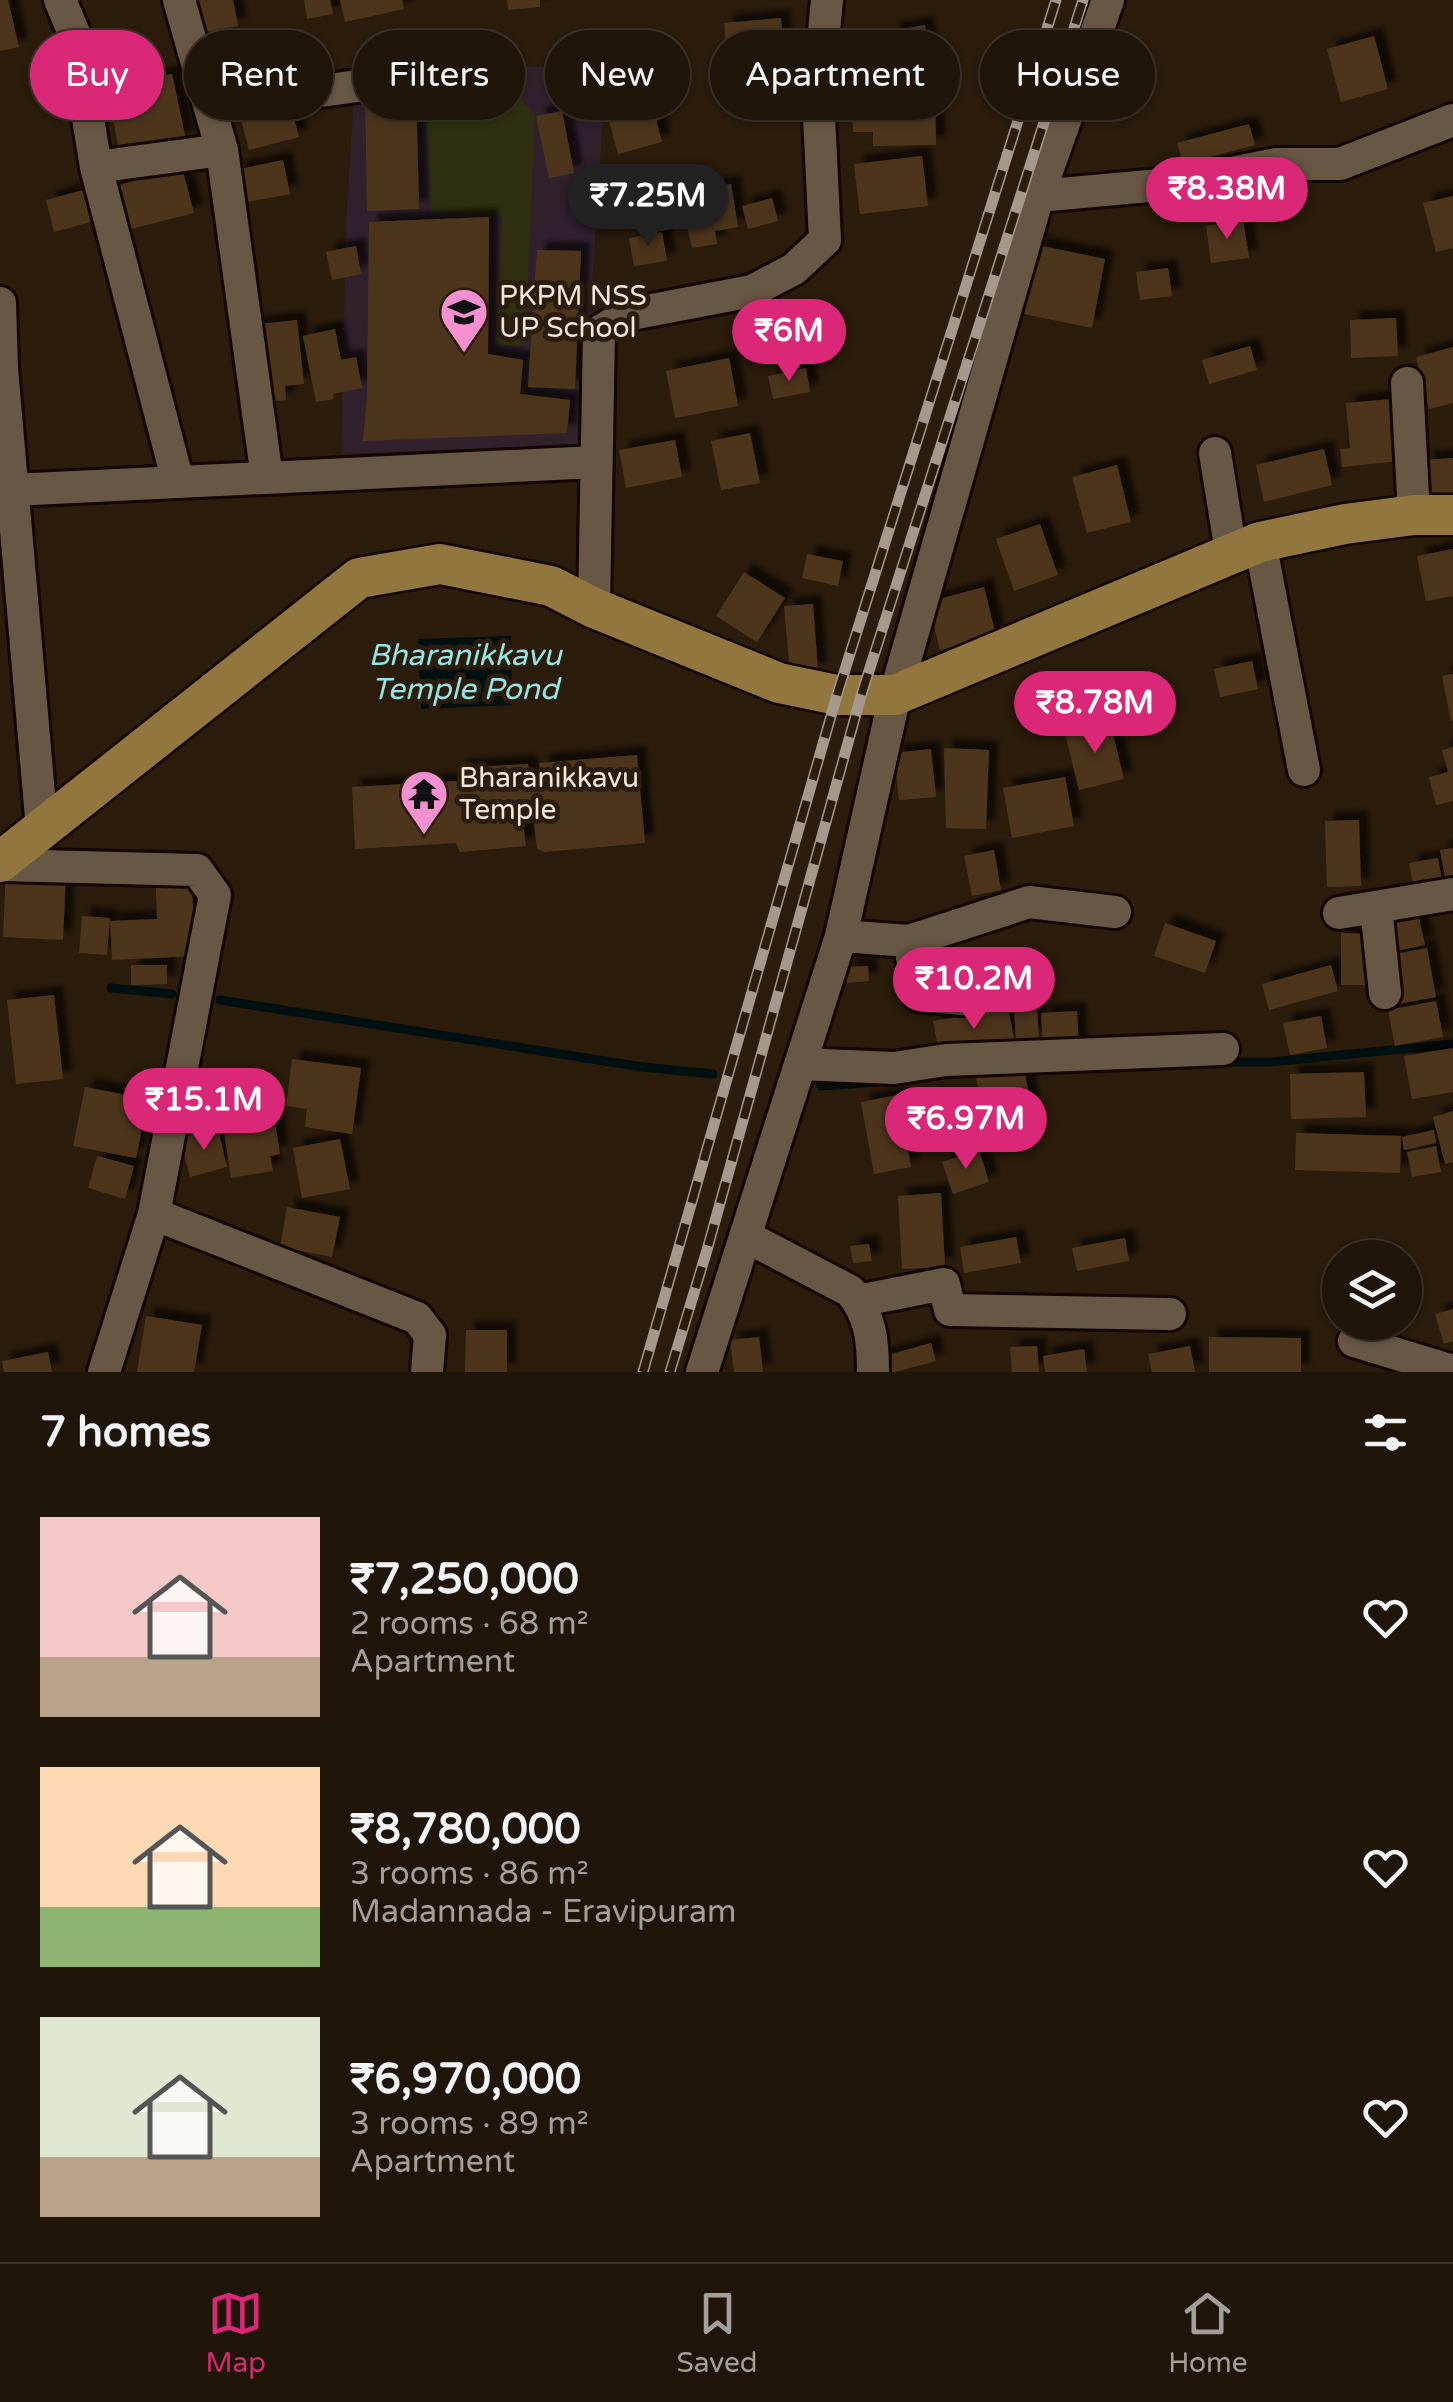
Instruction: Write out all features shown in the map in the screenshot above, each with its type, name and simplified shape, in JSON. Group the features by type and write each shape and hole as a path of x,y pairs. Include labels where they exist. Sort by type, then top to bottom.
{"main road":[{"path":"0,863 359,578 440,564 552,586 594,608 779,683 836,695 895,695 1246,547 1345,524 1433,515"}],"street":[{"path":"60,0 74,34 96,167 178,482"},
{"path":"179,0 188,30"},
{"path":"594,608 599,332 626,315 752,290 794,269 825,240 818,95 826,0"},
{"path":"702,1372 841,936 895,695 1038,196 1108,0"},
{"path":"214,120 222,150 267,478"},
{"path":"1038,196 1182,183 1276,164 1340,164 1453,120"},
{"path":"96,167 222,150"},
{"path":"0,302 12,490 10,589 42,829"},
{"path":"1407,384 1433,515"},
{"path":"1215,453 1246,547 1304,770"},
{"path":"12,490 596,462"},
{"path":"0,863 196,870 215,894 154,1214 104,1372"},
{"path":"1339,913 1453,894"},
{"path":"841,936 910,940 1029,902 1115,912"},
{"path":"1376,907 1385,993"},
{"path":"910,940 919,994 962,999"},
{"path":"800,1064 894,1068 946,1060 1223,1049"},
{"path":"154,1214 416,1318 430,1335 426,1372"},
{"path":"745,1236 850,1291 874,1336 873,1372"},
{"path":"858,1301 944,1284 950,1310 1170,1314"},
{"path":"1354,1340 1453,1370"}],"shaded area":[{"path":"525,66 545,67 545,120 603,120 582,445 341,454 346,222 353,111 353,120 525,120"},
{"path":"525,104 535,115 525,346 495,345 502,216 431,211 426,120 525,120"}],"water":[{"name":"Bharanikkavu Temple Pond","path":"511,636 512,705 421,709 418,639"}],"building":[{"path":"0,0 8,0 19,47 0,51"},
{"path":"194,0 233,0 238,26 200,30"},
{"path":"304,0 330,0 333,14 307,19"},
{"path":"340,0 402,0 404,9 345,22"},
{"path":"507,0 540,0 540,7 508,10"},
{"path":"781,18 782,30 725,30 724,23"},
{"path":"925,25 926,30 897,30"},
{"path":"1374,36 1388,89 1341,102 1327,49"},
{"path":"172,74 186,140 120,154 113,120 164,120 164,75"},
{"path":"536,116 564,120 574,173 549,178"},
{"path":"241,120 294,120 299,137 249,150"},
{"path":"366,120 417,120 419,209 367,211"},
{"path":"609,120 656,120 662,142 618,154"},
{"path":"853,120 936,120 936,145 873,146 873,132 853,132"},
{"path":"1249,124 1255,145 1183,164 1177,143"},
{"path":"922,156 928,206 860,214 854,164"},
{"path":"283,160 290,194 242,203 235,170"},
{"path":"182,168 194,213 119,232 108,188"},
{"path":"731,184 738,227 715,231 717,244 692,248 687,226 659,231 654,197"},
{"path":"83,190 91,222 54,232 46,200"},
{"path":"1453,196 1453,248 1436,252 1423,203"},
{"path":"772,198 778,221 748,229 742,206"},
{"path":"489,217 488,354 523,360 520,394 570,400 567,433 363,441 369,222"},
{"path":"1243,220 1249,258 1211,263 1206,226"},
{"path":"662,232 667,261 634,266 629,238"},
{"path":"1037,245 1105,259 1092,328 1024,314"},
{"path":"356,246 361,274 332,280 326,252"},
{"path":"537,250 581,251 575,389 528,387"},
{"path":"1168,268 1172,296 1140,300 1136,272"},
{"path":"1396,318 1398,356 1351,358 1350,320"},
{"path":"297,320 304,384 285,386 286,400 261,403 252,325"},
{"path":"799,323 806,350 773,359 765,332"},
{"path":"335,329 341,360 356,357 362,388 316,402 303,336"},
{"path":"1250,346 1257,370 1209,384 1202,360"},
{"path":"1453,347 1453,403 1429,409 1416,357"},
{"path":"729,358 738,406 675,418 666,371"},
{"path":"806,368 810,392 773,399 768,376"},
{"path":"1403,398 1409,460 1342,467 1340,449 1350,448 1346,403"},
{"path":"750,433 760,483 721,490 711,441"},
{"path":"675,440 682,477 626,488 619,450"},
{"path":"1324,449 1332,485 1264,502 1256,465"},
{"path":"1453,458 1453,499 1428,500 1425,460"},
{"path":"1117,465 1131,522 1087,533 1072,477"},
{"path":"1040,524 1058,575 1014,591 996,539"},
{"path":"1453,549 1453,596 1426,601 1417,556"},
{"path":"807,554 843,561 838,586 802,578"},
{"path":"744,572 785,598 757,642 716,616"},
{"path":"984,587 996,636 940,650 928,602"},
{"path":"813,604 818,671 790,673 784,606"},
{"path":"1252,661 1258,689 1220,697 1214,669"},
{"path":"1453,674 1453,721 1451,721 1442,676"},
{"path":"1110,722 1124,779 1079,790 1065,733"},
{"path":"1453,747 1453,801 1436,805 1429,777 1448,772 1442,750"},
{"path":"944,748 989,750 986,829 946,828"},
{"path":"931,749 936,797 899,800 894,753"},
{"name":"Bharanikkavu Temple","path":"637,755 645,843 544,852 537,849 534,822 523,823 526,846 460,852 456,843 355,849 352,787 458,781 457,768 528,764 533,805 530,775 541,774 539,763"},
{"path":"1065,777 1074,826 1012,838 1003,788"},
{"path":"1359,820 1361,886 1327,887 1325,821"},
{"path":"1453,848 1453,880 1446,882 1440,850"},
{"path":"994,850 1001,890 972,896 964,856"},
{"path":"1438,858 1443,886 1414,891 1409,863"},
{"path":"191,866 195,956 112,960 110,921 157,919 155,868"},
{"path":"6,869 66,872 63,940 3,937"},
{"path":"1418,914 1425,945 1391,952 1384,921"},
{"path":"82,916 110,918 107,955 79,953"},
{"path":"1165,923 1216,941 1205,973 1154,956"},
{"path":"1341,933 1373,934 1372,985 1341,985"},
{"path":"1427,948 1436,997 1398,1004 1389,955"},
{"path":"131,965 167,965 167,984 131,985"},
{"path":"1331,965 1338,991 1269,1010 1262,984"},
{"path":"868,966 869,981 847,983 846,967"},
{"path":"1002,971 1003,987 980,987 980,972"},
{"path":"54,995 63,1079 16,1084 7,1000"},
{"path":"1436,1001 1443,1037 1395,1046 1388,1010"},
{"path":"1008,1008 1015,1043 940,1057 933,1021"},
{"path":"1037,1009 1039,1039 1016,1040 1014,1010"},
{"path":"1077,1011 1079,1048 1043,1049 1041,1013"},
{"path":"1321,1016 1327,1048 1290,1055 1283,1023"},
{"path":"1453,1048 1453,1092 1412,1099 1404,1056"},
{"path":"292,1059 361,1068 352,1134 305,1127 307,1109 286,1106"},
{"path":"1024,1068 1031,1106 983,1115 976,1077"},
{"path":"1364,1072 1366,1117 1291,1119 1290,1074"},
{"path":"263,1085 268,1117 274,1116 280,1154 270,1156 273,1171 231,1178 218,1092"},
{"path":"85,1087 148,1099 136,1158 73,1146"},
{"path":"898,1095 911,1167 874,1174 861,1102"},
{"path":"956,1103 959,1122 931,1127 927,1108"},
{"path":"1453,1111 1453,1162 1445,1164 1433,1117"},
{"path":"218,1129 227,1167 190,1177 180,1138"},
{"path":"1434,1130 1436,1143 1404,1150 1402,1137"},
{"path":"1296,1133 1401,1136 1400,1173 1295,1170"},
{"path":"340,1139 350,1189 302,1198 293,1148"},
{"path":"1436,1146 1441,1172 1412,1177 1407,1152"},
{"path":"979,1150 989,1182 953,1194 942,1162"},
{"path":"97,1156 134,1166 125,1199 88,1188"},
{"path":"941,1193 945,1267 902,1269 898,1196"},
{"path":"287,1207 340,1217 332,1257 280,1247"},
{"path":"1016,1237 1021,1263 964,1273 960,1247"},
{"path":"1125,1238 1129,1261 1077,1271 1072,1248"},
{"path":"869,1244 872,1261 853,1263 850,1246"},
{"path":"1453,1309 1453,1341 1444,1344 1435,1314"},
{"path":"146,1316 202,1325 194,1372 137,1372"},
{"path":"466,1330 507,1330 507,1372 465,1372"},
{"path":"759,1337 763,1372 734,1372 730,1340"},
{"path":"1209,1337 1301,1338 1301,1372 1209,1372"},
{"path":"931,1343 936,1361 881,1372 877,1358"},
{"path":"1037,1346 1039,1372 1012,1372 1010,1347"},
{"path":"1190,1346 1195,1372 1152,1372 1148,1354"},
{"path":"1084,1349 1087,1372 1045,1372 1043,1356"},
{"path":"48,1352 52,1372 4,1372 2,1361"}],"waterway":[{"path":"111,988 172,994"},
{"path":"220,1000 643,1067 713,1074"},
{"path":"1222,1062 1269,1062 1453,1044"},
{"path":"821,1086 878,1082"}],"railway":[{"path":"643,1372 837,695 1056,0"},
{"path":"670,1372 861,696 1083,0"}],"place":[{"name":"PKPM NSS UP School","path":"464,354"},
{"name":"Bharanikkavu Temple","path":"424,836"}]}
